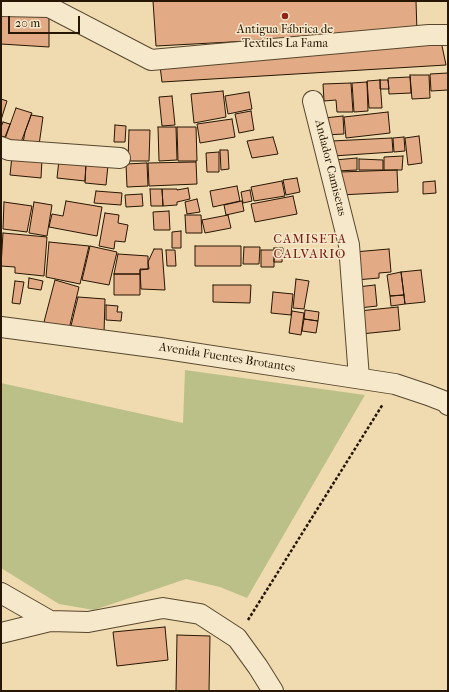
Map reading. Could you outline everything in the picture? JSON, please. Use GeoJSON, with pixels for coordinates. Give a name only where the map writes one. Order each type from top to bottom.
{"type":"FeatureCollection","features":[{"type":"Feature","properties":{"kind":"street"},"geometry":{"type":"LineString","coordinates":[[1,6],[50,7],[151,60],[429,34],[448,35]]}},
{"type":"Feature","properties":{"kind":"street","name":"Andador Camisetas"},"geometry":{"type":"LineString","coordinates":[[313,101],[349,245],[359,378]]}},
{"type":"Feature","properties":{"kind":"street"},"geometry":{"type":"LineString","coordinates":[[1,147],[9,150],[120,158]]}},
{"type":"Feature","properties":{"kind":"street","name":"Avenida Fuentes Brotantes"},"geometry":{"type":"LineString","coordinates":[[1,327],[160,348],[395,384],[434,397],[446,402],[448,405]]}},
{"type":"Feature","properties":{"kind":"street"},"geometry":{"type":"LineString","coordinates":[[1,593],[50,621]]}},
{"type":"Feature","properties":{"kind":"street"},"geometry":{"type":"LineString","coordinates":[[1,634],[50,621],[88,622],[163,608],[200,614],[237,638],[273,691]]}},
{"type":"Feature","properties":{"kind":"path"},"geometry":{"type":"LineString","coordinates":[[237,638],[395,384]]}},
{"type":"Feature","properties":{"kind":"green space"},"geometry":{"type":"Polygon","coordinates":[[[185,370],[365,395],[247,598],[220,587],[186,579],[94,610],[59,604],[1,568],[1,383],[183,423],[185,370]]]}},
{"type":"Feature","properties":{"kind":"building","name":"Antigua Fábrica de Textiles La Fama"},"geometry":{"type":"Polygon","coordinates":[[[153,1],[416,1],[417,32],[156,46],[153,1]]]}},
{"type":"Feature","properties":{"kind":"building"},"geometry":{"type":"Polygon","coordinates":[[[1,15],[49,17],[49,47],[1,44],[1,15]]]}},
{"type":"Feature","properties":{"kind":"building"},"geometry":{"type":"Polygon","coordinates":[[[441,41],[446,65],[162,82],[160,66],[441,41]]]}},
{"type":"Feature","properties":{"kind":"building"},"geometry":{"type":"Polygon","coordinates":[[[448,73],[448,90],[431,91],[430,74],[448,73]]]}},
{"type":"Feature","properties":{"kind":"building"},"geometry":{"type":"Polygon","coordinates":[[[410,75],[429,75],[430,98],[412,99],[410,75]]]}},
{"type":"Feature","properties":{"kind":"building"},"geometry":{"type":"Polygon","coordinates":[[[410,77],[411,93],[389,94],[388,78],[410,77]]]}},
{"type":"Feature","properties":{"kind":"building"},"geometry":{"type":"Polygon","coordinates":[[[380,80],[388,80],[389,89],[380,89],[380,80]]]}},
{"type":"Feature","properties":{"kind":"building"},"geometry":{"type":"Polygon","coordinates":[[[380,80],[382,108],[369,108],[367,81],[380,80]]]}},
{"type":"Feature","properties":{"kind":"building"},"geometry":{"type":"Polygon","coordinates":[[[367,82],[368,111],[354,112],[352,83],[367,82]]]}},
{"type":"Feature","properties":{"kind":"building"},"geometry":{"type":"Polygon","coordinates":[[[351,83],[353,112],[337,112],[336,100],[324,101],[323,84],[351,83]]]}},
{"type":"Feature","properties":{"kind":"building"},"geometry":{"type":"Polygon","coordinates":[[[223,91],[226,117],[194,123],[191,94],[223,91]]]}},
{"type":"Feature","properties":{"kind":"building"},"geometry":{"type":"Polygon","coordinates":[[[249,92],[252,109],[228,114],[225,96],[249,92]]]}},
{"type":"Feature","properties":{"kind":"building"},"geometry":{"type":"Polygon","coordinates":[[[172,96],[175,125],[162,126],[159,97],[172,96]]]}},
{"type":"Feature","properties":{"kind":"building"},"geometry":{"type":"Polygon","coordinates":[[[1,99],[7,101],[1,120],[1,99]]]}},
{"type":"Feature","properties":{"kind":"building"},"geometry":{"type":"Polygon","coordinates":[[[16,108],[32,113],[20,145],[5,139],[16,108]]]}},
{"type":"Feature","properties":{"kind":"building"},"geometry":{"type":"Polygon","coordinates":[[[251,111],[254,130],[239,133],[235,114],[251,111]]]}},
{"type":"Feature","properties":{"kind":"building"},"geometry":{"type":"Polygon","coordinates":[[[388,112],[390,133],[346,138],[344,117],[388,112]]]}},
{"type":"Feature","properties":{"kind":"building"},"geometry":{"type":"Polygon","coordinates":[[[31,115],[43,117],[39,145],[23,143],[31,115]]]}},
{"type":"Feature","properties":{"kind":"building"},"geometry":{"type":"Polygon","coordinates":[[[343,116],[344,134],[325,135],[324,118],[343,116]]]}},
{"type":"Feature","properties":{"kind":"building"},"geometry":{"type":"Polygon","coordinates":[[[232,119],[235,137],[200,143],[197,124],[232,119]]]}},
{"type":"Feature","properties":{"kind":"building"},"geometry":{"type":"Polygon","coordinates":[[[3,122],[10,124],[5,137],[1,136],[1,127],[3,122]]]}},
{"type":"Feature","properties":{"kind":"building"},"geometry":{"type":"Polygon","coordinates":[[[115,125],[126,126],[125,142],[114,142],[115,125]]]}},
{"type":"Feature","properties":{"kind":"building"},"geometry":{"type":"Polygon","coordinates":[[[158,127],[176,127],[177,160],[159,161],[158,127]]]}},
{"type":"Feature","properties":{"kind":"building"},"geometry":{"type":"Polygon","coordinates":[[[177,127],[196,127],[197,161],[178,161],[177,127]]]}},
{"type":"Feature","properties":{"kind":"building"},"geometry":{"type":"Polygon","coordinates":[[[129,130],[150,130],[149,161],[128,161],[129,130]]]}},
{"type":"Feature","properties":{"kind":"building"},"geometry":{"type":"Polygon","coordinates":[[[419,136],[422,163],[408,165],[405,138],[419,136]]]}},
{"type":"Feature","properties":{"kind":"building"},"geometry":{"type":"Polygon","coordinates":[[[273,137],[278,154],[252,158],[247,141],[273,137]]]}},
{"type":"Feature","properties":{"kind":"building"},"geometry":{"type":"Polygon","coordinates":[[[404,137],[405,151],[394,152],[393,138],[404,137]]]}},
{"type":"Feature","properties":{"kind":"building"},"geometry":{"type":"Polygon","coordinates":[[[392,138],[393,152],[333,156],[332,141],[392,138]]]}},
{"type":"Feature","properties":{"kind":"building"},"geometry":{"type":"Polygon","coordinates":[[[220,150],[228,150],[229,169],[221,170],[220,150]]]}},
{"type":"Feature","properties":{"kind":"building"},"geometry":{"type":"Polygon","coordinates":[[[219,152],[219,172],[207,172],[206,153],[219,152]]]}},
{"type":"Feature","properties":{"kind":"building"},"geometry":{"type":"Polygon","coordinates":[[[12,156],[42,159],[41,178],[10,175],[12,156]]]}},
{"type":"Feature","properties":{"kind":"building"},"geometry":{"type":"Polygon","coordinates":[[[403,156],[402,170],[384,170],[384,157],[403,156]]]}},
{"type":"Feature","properties":{"kind":"building"},"geometry":{"type":"Polygon","coordinates":[[[357,158],[357,170],[336,171],[335,160],[357,158]]]}},
{"type":"Feature","properties":{"kind":"building"},"geometry":{"type":"Polygon","coordinates":[[[359,159],[383,160],[383,170],[359,170],[359,159]]]}},
{"type":"Feature","properties":{"kind":"building"},"geometry":{"type":"Polygon","coordinates":[[[59,160],[86,162],[85,181],[57,178],[59,160]]]}},
{"type":"Feature","properties":{"kind":"building"},"geometry":{"type":"Polygon","coordinates":[[[196,162],[197,184],[149,186],[148,163],[196,162]]]}},
{"type":"Feature","properties":{"kind":"building"},"geometry":{"type":"Polygon","coordinates":[[[86,163],[108,165],[106,185],[85,183],[86,163]]]}},
{"type":"Feature","properties":{"kind":"building"},"geometry":{"type":"Polygon","coordinates":[[[147,163],[148,186],[127,187],[126,164],[147,163]]]}},
{"type":"Feature","properties":{"kind":"building"},"geometry":{"type":"Polygon","coordinates":[[[397,170],[398,192],[340,195],[340,172],[397,170]]]}},
{"type":"Feature","properties":{"kind":"building"},"geometry":{"type":"Polygon","coordinates":[[[297,178],[300,192],[286,195],[283,180],[297,178]]]}},
{"type":"Feature","properties":{"kind":"building"},"geometry":{"type":"Polygon","coordinates":[[[282,181],[285,196],[254,201],[251,187],[282,181]]]}},
{"type":"Feature","properties":{"kind":"building"},"geometry":{"type":"Polygon","coordinates":[[[435,181],[436,193],[423,194],[423,182],[435,181]]]}},
{"type":"Feature","properties":{"kind":"building"},"geometry":{"type":"Polygon","coordinates":[[[237,186],[240,201],[213,207],[210,191],[237,186]]]}},
{"type":"Feature","properties":{"kind":"building"},"geometry":{"type":"Polygon","coordinates":[[[188,188],[190,199],[177,202],[177,205],[163,206],[162,189],[177,190],[188,188]]]}},
{"type":"Feature","properties":{"kind":"building"},"geometry":{"type":"Polygon","coordinates":[[[150,189],[162,189],[163,206],[151,206],[150,189]]]}},
{"type":"Feature","properties":{"kind":"building"},"geometry":{"type":"Polygon","coordinates":[[[250,190],[252,201],[243,203],[241,192],[250,190]]]}},
{"type":"Feature","properties":{"kind":"building"},"geometry":{"type":"Polygon","coordinates":[[[96,191],[122,193],[121,205],[94,203],[96,191]]]}},
{"type":"Feature","properties":{"kind":"building"},"geometry":{"type":"Polygon","coordinates":[[[142,194],[143,206],[126,207],[125,195],[142,194]]]}},
{"type":"Feature","properties":{"kind":"building"},"geometry":{"type":"Polygon","coordinates":[[[293,196],[297,214],[255,222],[251,204],[293,196]]]}},
{"type":"Feature","properties":{"kind":"building"},"geometry":{"type":"Polygon","coordinates":[[[197,199],[200,212],[187,214],[185,202],[197,199]]]}},
{"type":"Feature","properties":{"kind":"building"},"geometry":{"type":"Polygon","coordinates":[[[66,201],[102,207],[97,236],[49,227],[52,214],[63,216],[66,201]]]}},
{"type":"Feature","properties":{"kind":"building"},"geometry":{"type":"Polygon","coordinates":[[[242,201],[244,211],[226,215],[224,205],[242,201]]]}},
{"type":"Feature","properties":{"kind":"building"},"geometry":{"type":"Polygon","coordinates":[[[4,202],[32,206],[27,232],[3,229],[4,202]]]}},
{"type":"Feature","properties":{"kind":"building"},"geometry":{"type":"Polygon","coordinates":[[[34,202],[52,205],[47,236],[29,233],[34,202]]]}},
{"type":"Feature","properties":{"kind":"building"},"geometry":{"type":"Polygon","coordinates":[[[169,211],[170,230],[154,230],[153,212],[169,211]]]}},
{"type":"Feature","properties":{"kind":"building"},"geometry":{"type":"Polygon","coordinates":[[[105,213],[119,215],[118,223],[128,225],[125,242],[115,241],[114,249],[99,246],[105,213]]]}},
{"type":"Feature","properties":{"kind":"building"},"geometry":{"type":"Polygon","coordinates":[[[185,215],[201,215],[202,233],[186,233],[185,215]]]}},
{"type":"Feature","properties":{"kind":"building"},"geometry":{"type":"Polygon","coordinates":[[[228,215],[231,228],[205,233],[202,220],[228,215]]]}},
{"type":"Feature","properties":{"kind":"building"},"geometry":{"type":"Polygon","coordinates":[[[181,231],[181,248],[172,248],[172,232],[181,231]]]}},
{"type":"Feature","properties":{"kind":"building"},"geometry":{"type":"Polygon","coordinates":[[[3,233],[47,237],[44,276],[15,273],[15,267],[1,266],[3,233]]]}},
{"type":"Feature","properties":{"kind":"building"},"geometry":{"type":"Polygon","coordinates":[[[49,242],[89,246],[80,284],[46,277],[49,242]]]}},
{"type":"Feature","properties":{"kind":"building"},"geometry":{"type":"Polygon","coordinates":[[[90,246],[117,252],[109,285],[82,280],[90,246]]]}},
{"type":"Feature","properties":{"kind":"building"},"geometry":{"type":"Polygon","coordinates":[[[195,246],[241,246],[241,266],[195,266],[195,246]]]}},
{"type":"Feature","properties":{"kind":"building"},"geometry":{"type":"Polygon","coordinates":[[[244,247],[260,247],[259,264],[243,264],[244,247]]]}},
{"type":"Feature","properties":{"kind":"building"},"geometry":{"type":"Polygon","coordinates":[[[274,248],[283,248],[282,262],[274,262],[274,248]]]}},
{"type":"Feature","properties":{"kind":"building"},"geometry":{"type":"Polygon","coordinates":[[[154,249],[162,249],[165,290],[141,289],[140,270],[149,269],[148,262],[154,249]]]}},
{"type":"Feature","properties":{"kind":"building"},"geometry":{"type":"Polygon","coordinates":[[[389,249],[391,272],[379,273],[379,278],[356,280],[354,252],[389,249]]]}},
{"type":"Feature","properties":{"kind":"building"},"geometry":{"type":"Polygon","coordinates":[[[166,250],[175,250],[176,266],[167,266],[166,250]]]}},
{"type":"Feature","properties":{"kind":"building"},"geometry":{"type":"Polygon","coordinates":[[[261,250],[274,250],[274,267],[261,267],[261,250]]]}},
{"type":"Feature","properties":{"kind":"building"},"geometry":{"type":"Polygon","coordinates":[[[118,254],[148,256],[148,269],[140,269],[140,274],[114,274],[118,254]]]}},
{"type":"Feature","properties":{"kind":"building"},"geometry":{"type":"Polygon","coordinates":[[[421,270],[425,302],[405,304],[401,272],[421,270]]]}},
{"type":"Feature","properties":{"kind":"building"},"geometry":{"type":"Polygon","coordinates":[[[401,272],[404,295],[390,296],[387,275],[401,272]]]}},
{"type":"Feature","properties":{"kind":"building"},"geometry":{"type":"Polygon","coordinates":[[[114,274],[140,274],[140,295],[114,295],[114,274]]]}},
{"type":"Feature","properties":{"kind":"building"},"geometry":{"type":"Polygon","coordinates":[[[29,278],[43,281],[41,290],[28,288],[29,278]]]}},
{"type":"Feature","properties":{"kind":"building"},"geometry":{"type":"Polygon","coordinates":[[[296,279],[309,281],[304,309],[293,308],[296,279]]]}},
{"type":"Feature","properties":{"kind":"building"},"geometry":{"type":"Polygon","coordinates":[[[55,280],[79,287],[69,329],[44,322],[55,280]]]}},
{"type":"Feature","properties":{"kind":"building"},"geometry":{"type":"Polygon","coordinates":[[[15,281],[24,282],[20,304],[12,303],[15,281]]]}},
{"type":"Feature","properties":{"kind":"building"},"geometry":{"type":"Polygon","coordinates":[[[213,285],[251,285],[250,303],[213,302],[213,285]]]}},
{"type":"Feature","properties":{"kind":"building"},"geometry":{"type":"Polygon","coordinates":[[[375,285],[377,306],[359,308],[357,287],[375,285]]]}},
{"type":"Feature","properties":{"kind":"building"},"geometry":{"type":"Polygon","coordinates":[[[273,292],[293,294],[291,315],[271,313],[273,292]]]}},
{"type":"Feature","properties":{"kind":"building"},"geometry":{"type":"Polygon","coordinates":[[[404,295],[405,304],[391,306],[390,296],[404,295]]]}},
{"type":"Feature","properties":{"kind":"building"},"geometry":{"type":"Polygon","coordinates":[[[78,297],[105,299],[104,334],[70,330],[78,297]]]}},
{"type":"Feature","properties":{"kind":"building"},"geometry":{"type":"Polygon","coordinates":[[[106,305],[118,306],[117,312],[122,312],[121,321],[106,320],[106,305]]]}},
{"type":"Feature","properties":{"kind":"building"},"geometry":{"type":"Polygon","coordinates":[[[398,307],[400,330],[361,334],[359,311],[398,307]]]}},
{"type":"Feature","properties":{"kind":"building"},"geometry":{"type":"Polygon","coordinates":[[[305,310],[319,312],[318,321],[304,319],[305,310]]]}},
{"type":"Feature","properties":{"kind":"building"},"geometry":{"type":"Polygon","coordinates":[[[292,311],[304,313],[301,335],[289,333],[292,311]]]}},
{"type":"Feature","properties":{"kind":"building"},"geometry":{"type":"Polygon","coordinates":[[[304,319],[318,321],[316,333],[302,331],[304,319]]]}},
{"type":"Feature","properties":{"kind":"building"},"geometry":{"type":"Polygon","coordinates":[[[165,627],[168,660],[117,666],[113,632],[165,627]]]}},
{"type":"Feature","properties":{"kind":"building"},"geometry":{"type":"Polygon","coordinates":[[[177,635],[210,636],[209,691],[176,691],[177,635]]]}},
{"type":"Feature","properties":{"kind":"place","name":"Antigua Fábrica de Textiles La Fama"},"geometry":{"type":"Point","coordinates":[285,16]}},
{"type":"Feature","properties":{"kind":"district","name":"CAMISETA CALVARIO"},"geometry":{"type":"Point","coordinates":[310,248]}}]}
